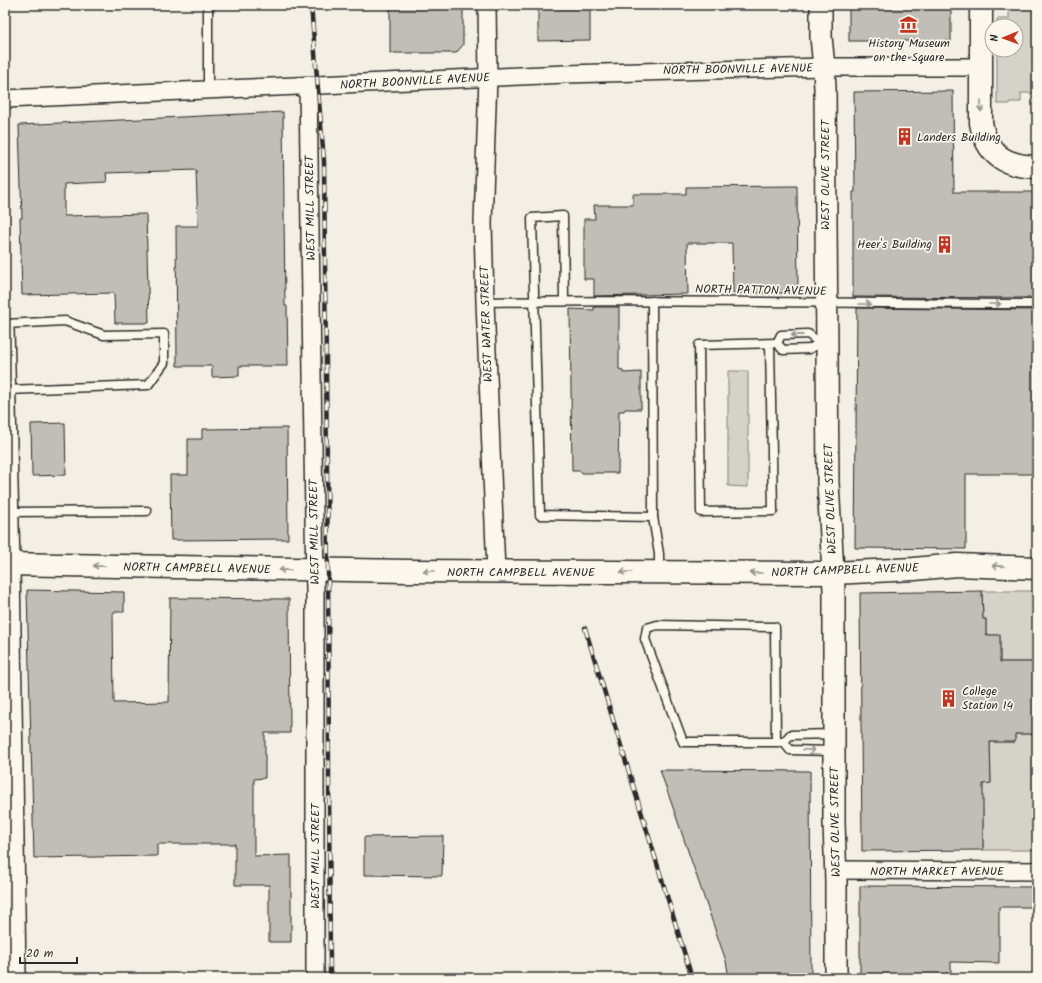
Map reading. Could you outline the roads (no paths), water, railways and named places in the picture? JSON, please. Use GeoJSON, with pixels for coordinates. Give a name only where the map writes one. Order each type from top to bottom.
{"type":"FeatureCollection","features":[{"type":"Feature","properties":{"kind":"main road"},"geometry":{"type":"LineString","coordinates":[[981,5],[981,123],[985,139],[998,157],[1010,164],[1037,166]]}},
{"type":"Feature","properties":{"kind":"main road","name":"NORTH CAMPBELL AVENUE"},"geometry":{"type":"LineString","coordinates":[[8,564],[496,572],[833,573],[907,569],[957,564],[1037,568]]}},
{"type":"Feature","properties":{"kind":"street","name":"WEST WATER STREET"},"geometry":{"type":"LineString","coordinates":[[487,5],[488,77],[483,223],[484,302],[496,572]]}},
{"type":"Feature","properties":{"kind":"street","name":"WEST OLIVE STREET"},"geometry":{"type":"LineString","coordinates":[[821,5],[821,37],[824,67],[826,302],[823,343],[834,598],[836,978]]}},
{"type":"Feature","properties":{"kind":"street","name":"NORTH BOONVILLE AVENUE"},"geometry":{"type":"LineString","coordinates":[[5,98],[566,74],[824,67],[980,67]]}},
{"type":"Feature","properties":{"kind":"street","name":"WEST MILL STREET"},"geometry":{"type":"LineString","coordinates":[[308,85],[314,570],[315,978]]}},
{"type":"Feature","properties":{"kind":"street"},"geometry":{"type":"LineString","coordinates":[[5,329],[9,512],[8,564],[17,978]]}},
{"type":"Feature","properties":{"kind":"street","name":"NORTH MARKET AVENUE"},"geometry":{"type":"LineString","coordinates":[[836,870],[1037,871]]}},
{"type":"Feature","properties":{"kind":"lane"},"geometry":{"type":"LineString","coordinates":[[208,5],[208,89]]}},
{"type":"Feature","properties":{"kind":"lane"},"geometry":{"type":"LineString","coordinates":[[564,301],[563,216],[532,218],[540,515],[653,517]]}},
{"type":"Feature","properties":{"kind":"lane"},"geometry":{"type":"LineString","coordinates":[[652,301],[653,517],[659,554],[659,572]]}},
{"type":"Feature","properties":{"kind":"lane","name":"NORTH PATTON AVENUE"},"geometry":{"type":"LineString","coordinates":[[484,302],[652,301],[1037,304]]}},
{"type":"Feature","properties":{"kind":"lane"},"geometry":{"type":"LineString","coordinates":[[5,324],[65,322],[104,335],[164,334],[164,363],[148,385],[6,390]]}},
{"type":"Feature","properties":{"kind":"lane"},"geometry":{"type":"LineString","coordinates":[[823,343],[808,334],[782,335],[773,344],[773,511],[701,512],[699,345],[773,344],[783,350],[809,349],[823,343]]}},
{"type":"Feature","properties":{"kind":"lane"},"geometry":{"type":"LineString","coordinates":[[9,512],[147,511]]}},
{"type":"Feature","properties":{"kind":"lane"},"geometry":{"type":"LineString","coordinates":[[776,742],[775,627],[656,625],[647,628],[645,639],[683,742],[776,742],[784,742],[790,735],[834,743]]}},
{"type":"Feature","properties":{"kind":"lane"},"geometry":{"type":"LineString","coordinates":[[784,742],[790,750],[834,743]]}},
{"type":"Feature","properties":{"kind":"railway"},"geometry":{"type":"LineString","coordinates":[[311,5],[324,161],[330,978]]}},
{"type":"Feature","properties":{"kind":"railway"},"geometry":{"type":"LineString","coordinates":[[585,628],[692,978]]}},
{"type":"Feature","properties":{"kind":"place","name":"History Museum on the Square"},"geometry":{"type":"Point","coordinates":[909,24]}},
{"type":"Feature","properties":{"kind":"place","name":"Landers Building"},"geometry":{"type":"Point","coordinates":[904,137]}},
{"type":"Feature","properties":{"kind":"place","name":"Heer's Building"},"geometry":{"type":"Point","coordinates":[945,244]}},
{"type":"Feature","properties":{"kind":"place","name":"College Station 14"},"geometry":{"type":"Point","coordinates":[949,698]}}]}
